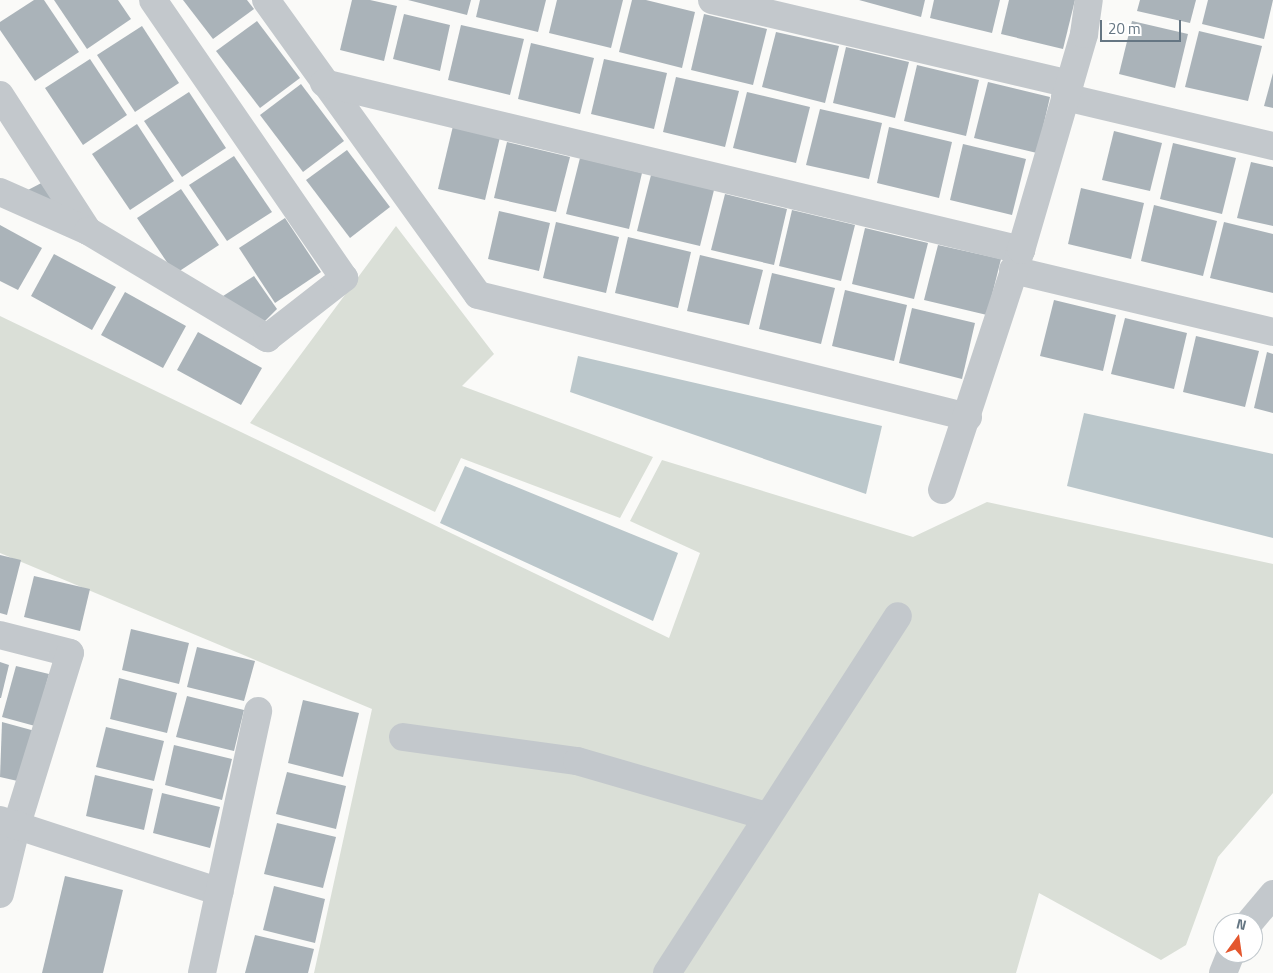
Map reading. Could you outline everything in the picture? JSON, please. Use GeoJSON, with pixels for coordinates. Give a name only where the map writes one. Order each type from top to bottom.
{"type":"FeatureCollection","features":[{"type":"Feature","properties":{"kind":"street"},"geometry":{"type":"LineString","coordinates":[[0,192],[88,231],[267,338],[344,278],[153,0]]}},
{"type":"Feature","properties":{"kind":"street"},"geometry":{"type":"LineString","coordinates":[[266,0],[478,295],[968,417]]}},
{"type":"Feature","properties":{"kind":"street"},"geometry":{"type":"LineString","coordinates":[[712,0],[1067,90],[1273,146]]}},
{"type":"Feature","properties":{"kind":"street"},"geometry":{"type":"LineString","coordinates":[[942,490],[968,417],[1017,260],[1084,34],[1089,0]]}},
{"type":"Feature","properties":{"kind":"street"},"geometry":{"type":"LineString","coordinates":[[324,83],[1017,260],[1273,332]]}},
{"type":"Feature","properties":{"kind":"street"},"geometry":{"type":"LineString","coordinates":[[0,95],[88,231]]}},
{"type":"Feature","properties":{"kind":"street"},"geometry":{"type":"LineString","coordinates":[[667,973],[766,816],[898,616]]}},
{"type":"Feature","properties":{"kind":"street"},"geometry":{"type":"LineString","coordinates":[[0,635],[70,653],[8,822],[0,894]]}},
{"type":"Feature","properties":{"kind":"street"},"geometry":{"type":"LineString","coordinates":[[202,973],[258,712]]}},
{"type":"Feature","properties":{"kind":"street"},"geometry":{"type":"LineString","coordinates":[[403,737],[577,761],[766,816]]}},
{"type":"Feature","properties":{"kind":"street"},"geometry":{"type":"LineString","coordinates":[[8,822],[220,892]]}},
{"type":"Feature","properties":{"kind":"street"},"geometry":{"type":"LineString","coordinates":[[1257,913],[1273,894]]}},
{"type":"Feature","properties":{"kind":"shaded area"},"geometry":{"type":"Polygon","coordinates":[[[396,226],[494,354],[462,386],[653,457],[620,518],[461,458],[435,512],[250,423],[396,226]]]}},
{"type":"Feature","properties":{"kind":"shaded area"},"geometry":{"type":"Polygon","coordinates":[[[0,316],[669,638],[700,553],[630,521],[662,460],[913,537],[987,502],[1273,564],[1273,793],[1218,857],[1186,945],[1161,960],[1039,893],[1016,973],[314,973],[372,709],[0,553],[0,316]]]}},
{"type":"Feature","properties":{"kind":"shaded area"},"geometry":{"type":"Polygon","coordinates":[[[578,356],[882,426],[866,494],[570,392],[578,356]]]}},
{"type":"Feature","properties":{"kind":"shaded area"},"geometry":{"type":"Polygon","coordinates":[[[1084,413],[1273,454],[1273,538],[1067,486],[1084,413]]]}},
{"type":"Feature","properties":{"kind":"shaded area"},"geometry":{"type":"Polygon","coordinates":[[[465,466],[678,553],[653,621],[440,523],[465,466]]]}},
{"type":"Feature","properties":{"kind":"building"},"geometry":{"type":"Polygon","coordinates":[[[34,0],[44,0],[79,52],[35,81],[0,30],[0,22],[34,0]]]}},
{"type":"Feature","properties":{"kind":"building"},"geometry":{"type":"Polygon","coordinates":[[[54,0],[118,0],[131,19],[87,49],[54,0]]]}},
{"type":"Feature","properties":{"kind":"building"},"geometry":{"type":"Polygon","coordinates":[[[183,0],[247,0],[254,9],[213,39],[183,0]]]}},
{"type":"Feature","properties":{"kind":"building"},"geometry":{"type":"Polygon","coordinates":[[[352,0],[370,0],[397,6],[384,61],[340,50],[352,0]]]}},
{"type":"Feature","properties":{"kind":"building"},"geometry":{"type":"Polygon","coordinates":[[[408,0],[471,0],[467,15],[408,0]]]}},
{"type":"Feature","properties":{"kind":"building"},"geometry":{"type":"Polygon","coordinates":[[[480,0],[546,0],[538,32],[476,17],[480,0]]]}},
{"type":"Feature","properties":{"kind":"building"},"geometry":{"type":"Polygon","coordinates":[[[557,0],[623,0],[611,48],[549,33],[557,0]]]}},
{"type":"Feature","properties":{"kind":"building"},"geometry":{"type":"Polygon","coordinates":[[[632,0],[646,0],[695,12],[682,68],[619,52],[632,0]]]}},
{"type":"Feature","properties":{"kind":"building"},"geometry":{"type":"Polygon","coordinates":[[[859,0],[925,0],[921,17],[859,0]]]}},
{"type":"Feature","properties":{"kind":"building"},"geometry":{"type":"Polygon","coordinates":[[[934,0],[1000,0],[992,33],[930,18],[934,0]]]}},
{"type":"Feature","properties":{"kind":"building"},"geometry":{"type":"Polygon","coordinates":[[[1009,0],[1075,0],[1063,49],[1001,34],[1009,0]]]}},
{"type":"Feature","properties":{"kind":"building"},"geometry":{"type":"Polygon","coordinates":[[[1140,0],[1196,0],[1190,23],[1137,11],[1140,0]]]}},
{"type":"Feature","properties":{"kind":"building"},"geometry":{"type":"Polygon","coordinates":[[[1208,0],[1273,0],[1264,39],[1202,24],[1208,0]]]}},
{"type":"Feature","properties":{"kind":"building"},"geometry":{"type":"Polygon","coordinates":[[[404,14],[450,25],[440,71],[393,59],[404,14]]]}},
{"type":"Feature","properties":{"kind":"building"},"geometry":{"type":"Polygon","coordinates":[[[704,14],[767,29],[753,85],[691,70],[704,14]]]}},
{"type":"Feature","properties":{"kind":"building"},"geometry":{"type":"Polygon","coordinates":[[[257,21],[300,78],[260,108],[216,51],[257,21]]]}},
{"type":"Feature","properties":{"kind":"building"},"geometry":{"type":"Polygon","coordinates":[[[1132,21],[1188,34],[1175,88],[1119,74],[1132,21]]]}},
{"type":"Feature","properties":{"kind":"building"},"geometry":{"type":"Polygon","coordinates":[[[461,25],[524,39],[510,95],[448,80],[461,25]]]}},
{"type":"Feature","properties":{"kind":"building"},"geometry":{"type":"Polygon","coordinates":[[[142,26],[179,83],[135,112],[97,55],[142,26]]]}},
{"type":"Feature","properties":{"kind":"building"},"geometry":{"type":"Polygon","coordinates":[[[1199,31],[1262,46],[1248,101],[1185,87],[1199,31]]]}},
{"type":"Feature","properties":{"kind":"building"},"geometry":{"type":"Polygon","coordinates":[[[776,32],[839,46],[825,103],[762,87],[776,32]]]}},
{"type":"Feature","properties":{"kind":"building"},"geometry":{"type":"Polygon","coordinates":[[[531,43],[594,58],[580,114],[518,99],[531,43]]]}},
{"type":"Feature","properties":{"kind":"building"},"geometry":{"type":"Polygon","coordinates":[[[846,47],[909,62],[895,118],[833,103],[846,47]]]}},
{"type":"Feature","properties":{"kind":"building"},"geometry":{"type":"Polygon","coordinates":[[[90,59],[127,115],[83,145],[45,88],[90,59]]]}},
{"type":"Feature","properties":{"kind":"building"},"geometry":{"type":"Polygon","coordinates":[[[604,59],[667,73],[654,129],[591,114],[604,59]]]}},
{"type":"Feature","properties":{"kind":"building"},"geometry":{"type":"Polygon","coordinates":[[[917,65],[979,80],[966,136],[904,121],[917,65]]]}},
{"type":"Feature","properties":{"kind":"building"},"geometry":{"type":"Polygon","coordinates":[[[1273,73],[1273,108],[1264,106],[1273,73]]]}},
{"type":"Feature","properties":{"kind":"building"},"geometry":{"type":"Polygon","coordinates":[[[676,77],[739,91],[725,147],[663,132],[676,77]]]}},
{"type":"Feature","properties":{"kind":"building"},"geometry":{"type":"Polygon","coordinates":[[[988,82],[1050,97],[1037,153],[974,138],[988,82]]]}},
{"type":"Feature","properties":{"kind":"building"},"geometry":{"type":"Polygon","coordinates":[[[301,84],[344,141],[303,172],[260,115],[301,84]]]}},
{"type":"Feature","properties":{"kind":"building"},"geometry":{"type":"Polygon","coordinates":[[[189,92],[226,148],[182,177],[144,121],[189,92]]]}},
{"type":"Feature","properties":{"kind":"building"},"geometry":{"type":"Polygon","coordinates":[[[747,92],[810,107],[796,163],[733,148],[747,92]]]}},
{"type":"Feature","properties":{"kind":"building"},"geometry":{"type":"Polygon","coordinates":[[[820,109],[882,123],[869,179],[806,165],[820,109]]]}},
{"type":"Feature","properties":{"kind":"building"},"geometry":{"type":"Polygon","coordinates":[[[137,124],[174,181],[130,210],[92,154],[137,124]]]}},
{"type":"Feature","properties":{"kind":"building"},"geometry":{"type":"Polygon","coordinates":[[[453,126],[500,137],[485,200],[438,189],[453,126]]]}},
{"type":"Feature","properties":{"kind":"building"},"geometry":{"type":"Polygon","coordinates":[[[889,127],[952,142],[939,198],[877,183],[889,127]]]}},
{"type":"Feature","properties":{"kind":"building"},"geometry":{"type":"Polygon","coordinates":[[[1114,131],[1162,143],[1150,191],[1102,180],[1114,131]]]}},
{"type":"Feature","properties":{"kind":"building"},"geometry":{"type":"Polygon","coordinates":[[[507,142],[570,157],[556,212],[494,198],[507,142]]]}},
{"type":"Feature","properties":{"kind":"building"},"geometry":{"type":"Polygon","coordinates":[[[1173,143],[1236,158],[1222,214],[1160,199],[1173,143]]]}},
{"type":"Feature","properties":{"kind":"building"},"geometry":{"type":"Polygon","coordinates":[[[963,144],[1026,159],[1012,215],[950,200],[963,144]]]}},
{"type":"Feature","properties":{"kind":"building"},"geometry":{"type":"Polygon","coordinates":[[[347,150],[390,207],[350,238],[306,180],[347,150]]]}},
{"type":"Feature","properties":{"kind":"building"},"geometry":{"type":"Polygon","coordinates":[[[234,156],[272,212],[227,241],[189,185],[234,156]]]}},
{"type":"Feature","properties":{"kind":"building"},"geometry":{"type":"Polygon","coordinates":[[[580,158],[642,173],[629,229],[566,214],[580,158]]]}},
{"type":"Feature","properties":{"kind":"building"},"geometry":{"type":"Polygon","coordinates":[[[1251,162],[1273,167],[1273,226],[1237,218],[1251,162]]]}},
{"type":"Feature","properties":{"kind":"building"},"geometry":{"type":"Polygon","coordinates":[[[651,175],[714,190],[700,246],[637,231],[651,175]]]}},
{"type":"Feature","properties":{"kind":"building"},"geometry":{"type":"Polygon","coordinates":[[[51,178],[59,210],[26,191],[51,178]]]}},
{"type":"Feature","properties":{"kind":"building"},"geometry":{"type":"Polygon","coordinates":[[[1081,188],[1144,203],[1131,259],[1068,244],[1081,188]]]}},
{"type":"Feature","properties":{"kind":"building"},"geometry":{"type":"Polygon","coordinates":[[[181,189],[219,245],[175,274],[137,218],[181,189]]]}},
{"type":"Feature","properties":{"kind":"building"},"geometry":{"type":"Polygon","coordinates":[[[725,194],[787,209],[774,265],[711,250],[725,194]]]}},
{"type":"Feature","properties":{"kind":"building"},"geometry":{"type":"Polygon","coordinates":[[[1154,205],[1217,221],[1203,276],[1141,261],[1154,205]]]}},
{"type":"Feature","properties":{"kind":"building"},"geometry":{"type":"Polygon","coordinates":[[[792,210],[855,225],[841,281],[779,266],[792,210]]]}},
{"type":"Feature","properties":{"kind":"building"},"geometry":{"type":"Polygon","coordinates":[[[499,211],[550,223],[539,271],[488,259],[499,211]]]}},
{"type":"Feature","properties":{"kind":"building"},"geometry":{"type":"Polygon","coordinates":[[[285,218],[321,272],[275,303],[239,248],[285,218]]]}},
{"type":"Feature","properties":{"kind":"building"},"geometry":{"type":"Polygon","coordinates":[[[556,222],[619,237],[606,293],[543,278],[556,222]]]}},
{"type":"Feature","properties":{"kind":"building"},"geometry":{"type":"Polygon","coordinates":[[[1224,222],[1273,234],[1273,293],[1210,278],[1224,222]]]}},
{"type":"Feature","properties":{"kind":"building"},"geometry":{"type":"Polygon","coordinates":[[[0,225],[42,248],[18,290],[0,281],[0,225]]]}},
{"type":"Feature","properties":{"kind":"building"},"geometry":{"type":"Polygon","coordinates":[[[865,228],[928,243],[914,299],[852,284],[865,228]]]}},
{"type":"Feature","properties":{"kind":"building"},"geometry":{"type":"Polygon","coordinates":[[[628,237],[691,252],[678,308],[615,293],[628,237]]]}},
{"type":"Feature","properties":{"kind":"building"},"geometry":{"type":"Polygon","coordinates":[[[938,245],[1001,259],[987,315],[924,300],[938,245]]]}},
{"type":"Feature","properties":{"kind":"building"},"geometry":{"type":"Polygon","coordinates":[[[54,254],[116,287],[92,330],[31,296],[54,254]]]}},
{"type":"Feature","properties":{"kind":"building"},"geometry":{"type":"Polygon","coordinates":[[[700,255],[763,270],[749,325],[687,311],[700,255]]]}},
{"type":"Feature","properties":{"kind":"building"},"geometry":{"type":"Polygon","coordinates":[[[772,273],[835,288],[821,344],[759,329],[772,273]]]}},
{"type":"Feature","properties":{"kind":"building"},"geometry":{"type":"Polygon","coordinates":[[[254,276],[277,309],[260,326],[220,298],[254,276]]]}},
{"type":"Feature","properties":{"kind":"building"},"geometry":{"type":"Polygon","coordinates":[[[845,290],[907,305],[894,361],[832,346],[845,290]]]}},
{"type":"Feature","properties":{"kind":"building"},"geometry":{"type":"Polygon","coordinates":[[[125,292],[186,326],[163,368],[101,335],[125,292]]]}},
{"type":"Feature","properties":{"kind":"building"},"geometry":{"type":"Polygon","coordinates":[[[1054,300],[1116,315],[1103,371],[1040,356],[1054,300]]]}},
{"type":"Feature","properties":{"kind":"building"},"geometry":{"type":"Polygon","coordinates":[[[912,308],[975,323],[962,379],[899,363],[912,308]]]}},
{"type":"Feature","properties":{"kind":"building"},"geometry":{"type":"Polygon","coordinates":[[[1125,318],[1187,333],[1174,389],[1111,374],[1125,318]]]}},
{"type":"Feature","properties":{"kind":"building"},"geometry":{"type":"Polygon","coordinates":[[[198,332],[262,368],[241,405],[177,370],[198,332]]]}},
{"type":"Feature","properties":{"kind":"building"},"geometry":{"type":"Polygon","coordinates":[[[1196,336],[1259,351],[1245,407],[1183,392],[1196,336]]]}},
{"type":"Feature","properties":{"kind":"building"},"geometry":{"type":"Polygon","coordinates":[[[1267,352],[1273,354],[1273,413],[1254,408],[1267,352]]]}},
{"type":"Feature","properties":{"kind":"building"},"geometry":{"type":"Polygon","coordinates":[[[0,555],[21,560],[7,615],[0,613],[0,555]]]}},
{"type":"Feature","properties":{"kind":"building"},"geometry":{"type":"Polygon","coordinates":[[[34,576],[90,589],[80,631],[24,617],[34,576]]]}},
{"type":"Feature","properties":{"kind":"building"},"geometry":{"type":"Polygon","coordinates":[[[131,629],[189,643],[179,684],[122,670],[131,629]]]}},
{"type":"Feature","properties":{"kind":"building"},"geometry":{"type":"Polygon","coordinates":[[[197,647],[255,661],[244,701],[187,687],[197,647]]]}},
{"type":"Feature","properties":{"kind":"building"},"geometry":{"type":"Polygon","coordinates":[[[0,662],[9,665],[1,698],[0,698],[0,662]]]}},
{"type":"Feature","properties":{"kind":"building"},"geometry":{"type":"Polygon","coordinates":[[[16,666],[49,674],[35,726],[2,717],[16,666]]]}},
{"type":"Feature","properties":{"kind":"building"},"geometry":{"type":"Polygon","coordinates":[[[119,678],[177,693],[167,733],[110,719],[119,678]]]}},
{"type":"Feature","properties":{"kind":"building"},"geometry":{"type":"Polygon","coordinates":[[[187,696],[244,710],[234,751],[176,737],[187,696]]]}},
{"type":"Feature","properties":{"kind":"building"},"geometry":{"type":"Polygon","coordinates":[[[303,700],[359,713],[343,777],[288,763],[303,700]]]}},
{"type":"Feature","properties":{"kind":"building"},"geometry":{"type":"Polygon","coordinates":[[[2,722],[35,731],[22,782],[0,777],[2,722]]]}},
{"type":"Feature","properties":{"kind":"building"},"geometry":{"type":"Polygon","coordinates":[[[106,727],[164,741],[154,781],[96,767],[106,727]]]}},
{"type":"Feature","properties":{"kind":"building"},"geometry":{"type":"Polygon","coordinates":[[[174,745],[232,759],[222,800],[165,785],[174,745]]]}},
{"type":"Feature","properties":{"kind":"building"},"geometry":{"type":"Polygon","coordinates":[[[287,772],[346,786],[336,829],[276,814],[287,772]]]}},
{"type":"Feature","properties":{"kind":"building"},"geometry":{"type":"Polygon","coordinates":[[[95,775],[153,789],[144,830],[86,816],[95,775]]]}},
{"type":"Feature","properties":{"kind":"building"},"geometry":{"type":"Polygon","coordinates":[[[162,793],[220,807],[210,848],[153,833],[162,793]]]}},
{"type":"Feature","properties":{"kind":"building"},"geometry":{"type":"Polygon","coordinates":[[[277,823],[336,837],[323,888],[264,874],[277,823]]]}},
{"type":"Feature","properties":{"kind":"building"},"geometry":{"type":"Polygon","coordinates":[[[65,876],[123,890],[103,973],[42,973],[65,876]]]}},
{"type":"Feature","properties":{"kind":"building"},"geometry":{"type":"Polygon","coordinates":[[[274,886],[325,899],[315,943],[263,930],[274,886]]]}},
{"type":"Feature","properties":{"kind":"building"},"geometry":{"type":"Polygon","coordinates":[[[255,935],[314,949],[308,973],[245,973],[255,935]]]}}]}
